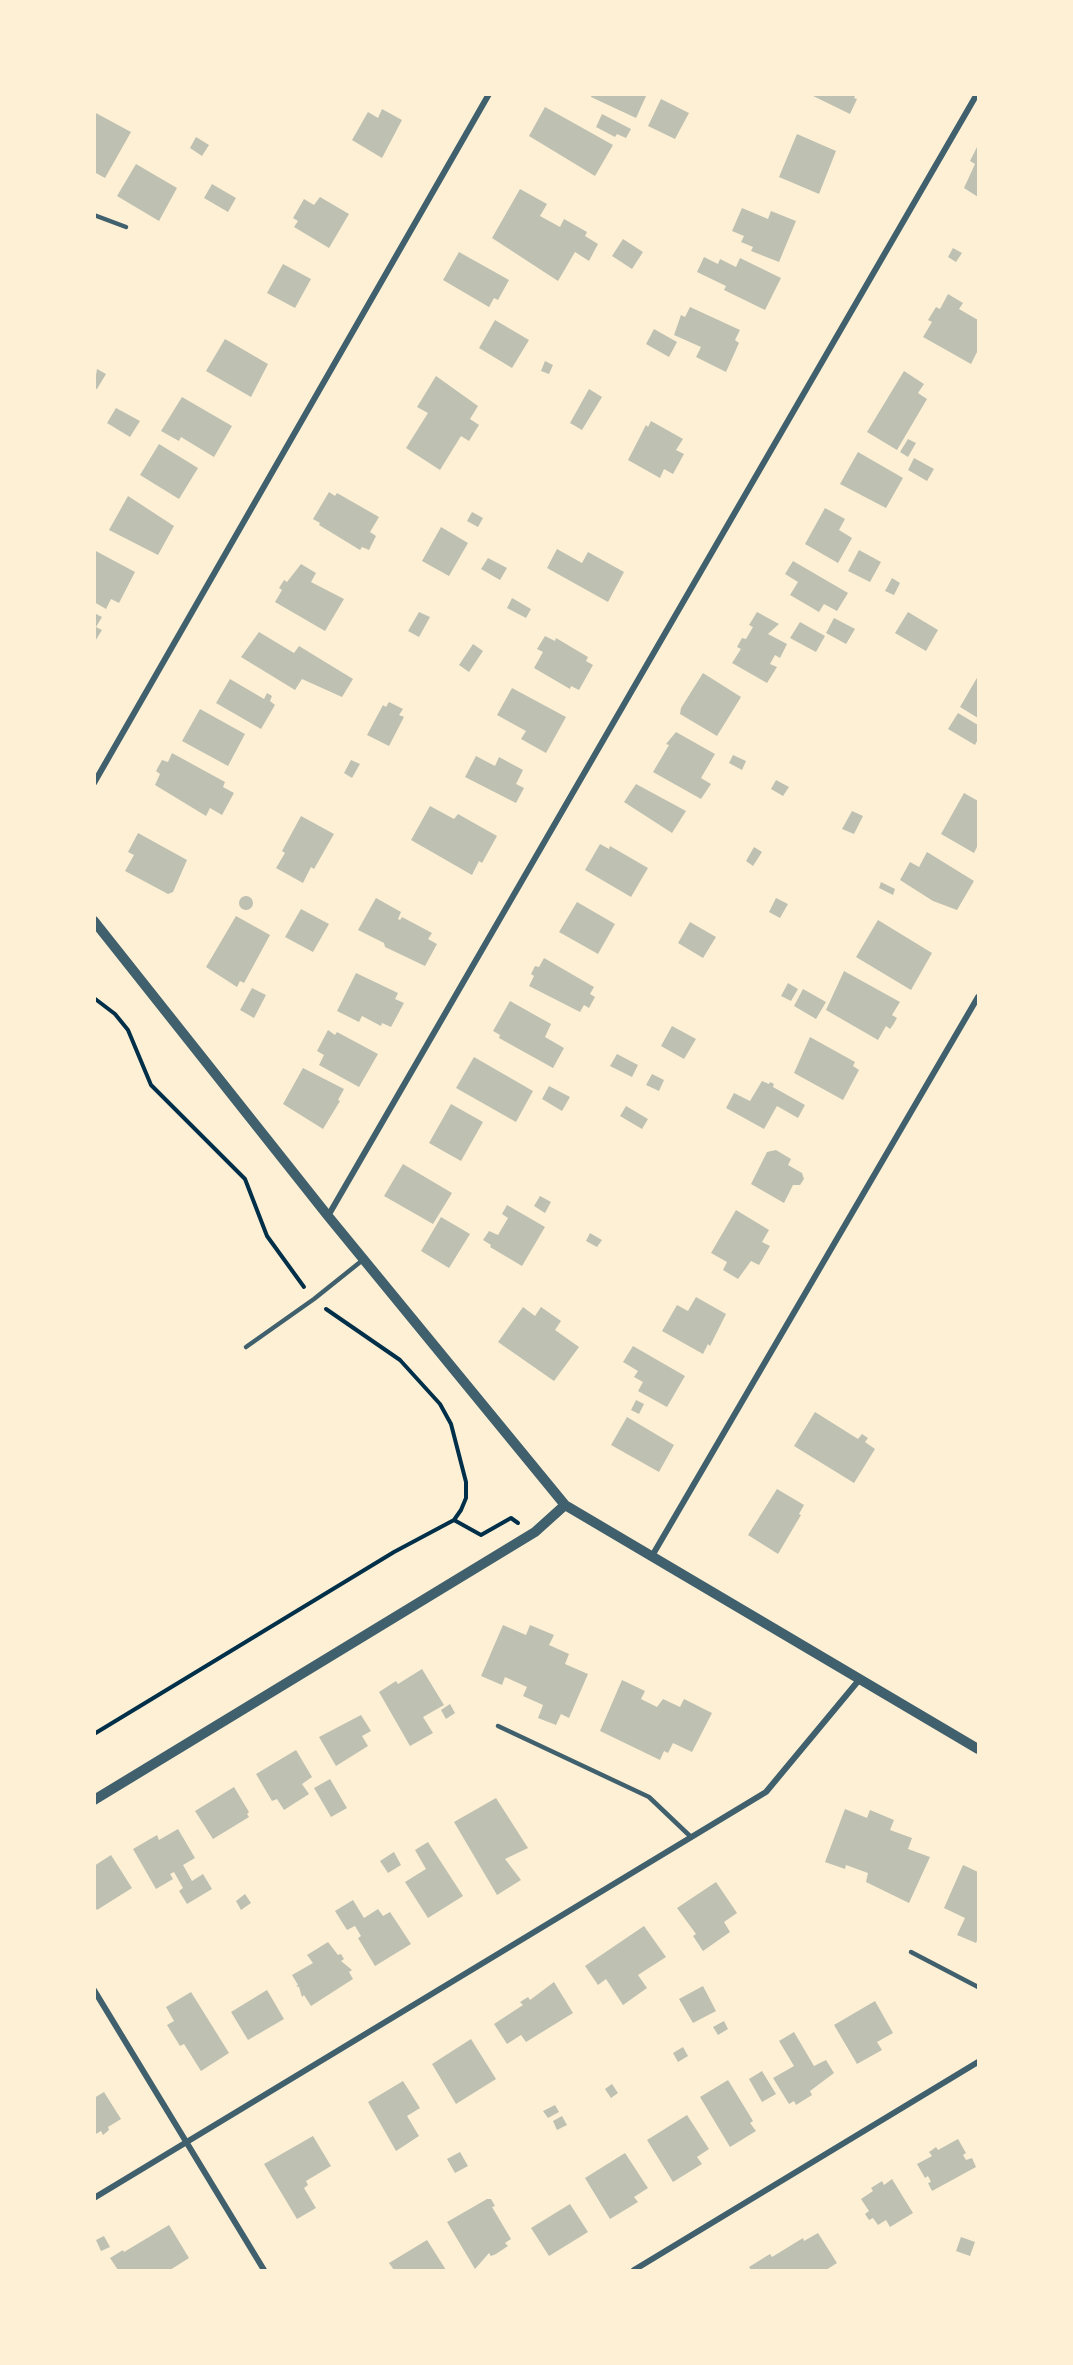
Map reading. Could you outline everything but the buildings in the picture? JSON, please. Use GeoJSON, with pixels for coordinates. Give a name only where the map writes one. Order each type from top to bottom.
{"type":"FeatureCollection","features":[{"type":"Feature","properties":{"kind":"street"},"geometry":{"type":"LineString","coordinates":[[94,783],[489,94]]}},
{"type":"Feature","properties":{"kind":"street"},"geometry":{"type":"LineString","coordinates":[[328,1216],[977,94]]}},
{"type":"Feature","properties":{"kind":"street"},"geometry":{"type":"LineString","coordinates":[[94,921],[328,1216],[565,1505],[978,1749]]}},
{"type":"Feature","properties":{"kind":"street"},"geometry":{"type":"LineString","coordinates":[[652,1556],[978,997]]}},
{"type":"Feature","properties":{"kind":"street"},"geometry":{"type":"LineString","coordinates":[[94,1800],[535,1532],[565,1505]]}},
{"type":"Feature","properties":{"kind":"street"},"geometry":{"type":"LineString","coordinates":[[94,2198],[766,1792],[859,1680]]}},
{"type":"Feature","properties":{"kind":"street"},"geometry":{"type":"LineString","coordinates":[[94,1990],[264,2271]]}},
{"type":"Feature","properties":{"kind":"street"},"geometry":{"type":"LineString","coordinates":[[634,2271],[978,2062]]}},
{"type":"Feature","properties":{"kind":"lane"},"geometry":{"type":"LineString","coordinates":[[94,215],[126,227]]}},
{"type":"Feature","properties":{"kind":"lane"},"geometry":{"type":"LineString","coordinates":[[246,1347],[314,1299],[364,1259]]}},
{"type":"Feature","properties":{"kind":"lane"},"geometry":{"type":"LineString","coordinates":[[498,1726],[649,1797],[691,1837]]}},
{"type":"Feature","properties":{"kind":"lane"},"geometry":{"type":"LineString","coordinates":[[911,1952],[978,1987]]}},
{"type":"Feature","properties":{"kind":"path"},"geometry":{"type":"LineString","coordinates":[[94,998],[115,1014],[128,1030],[151,1085],[245,1179],[267,1236],[314,1299],[348,1326],[400,1360],[440,1404],[451,1424],[466,1482],[466,1498],[454,1520],[394,1552],[94,1734]]}},
{"type":"Feature","properties":{"kind":"path"},"geometry":{"type":"LineString","coordinates":[[454,1520],[481,1535],[511,1518],[535,1532]]}}]}
